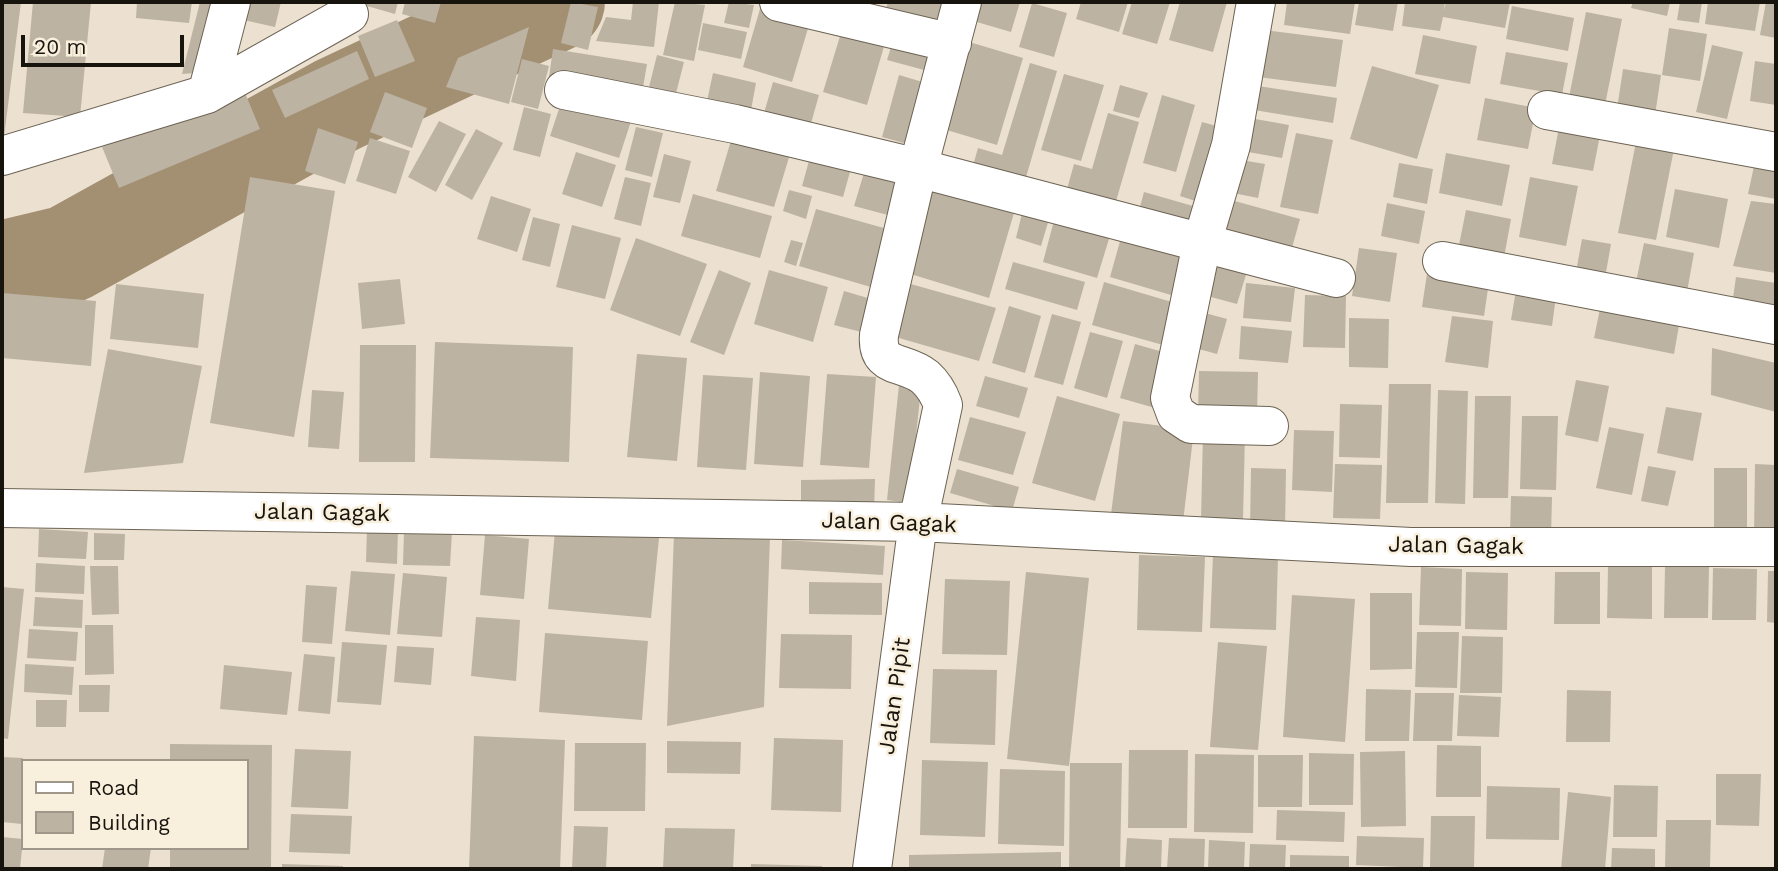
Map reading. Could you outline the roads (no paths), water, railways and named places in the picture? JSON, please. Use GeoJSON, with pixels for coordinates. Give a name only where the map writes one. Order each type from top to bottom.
{"type":"FeatureCollection","features":[{"type":"Feature","properties":{"kind":"street"},"geometry":{"type":"LineString","coordinates":[[207,94],[231,2]]}},
{"type":"Feature","properties":{"kind":"street"},"geometry":{"type":"LineString","coordinates":[[779,2],[952,43]]}},
{"type":"Feature","properties":{"kind":"street","name":"Jalan Pipit"},"geometry":{"type":"LineString","coordinates":[[872,869],[918,522],[943,405],[937,389],[923,375],[884,359],[878,348],[879,335],[918,168],[962,2]]}},
{"type":"Feature","properties":{"kind":"street"},"geometry":{"type":"LineString","coordinates":[[1256,2],[1231,145],[1202,243],[1170,398],[1176,414],[1191,424],[1269,426]]}},
{"type":"Feature","properties":{"kind":"street"},"geometry":{"type":"LineString","coordinates":[[2,156],[207,94],[349,14]]}},
{"type":"Feature","properties":{"kind":"street"},"geometry":{"type":"LineString","coordinates":[[564,90],[735,124],[918,168],[1336,278]]}},
{"type":"Feature","properties":{"kind":"street"},"geometry":{"type":"LineString","coordinates":[[1547,110],[1776,152]]}},
{"type":"Feature","properties":{"kind":"street"},"geometry":{"type":"LineString","coordinates":[[1442,261],[1776,326]]}},
{"type":"Feature","properties":{"kind":"street","name":"Jalan Gagak"},"geometry":{"type":"LineString","coordinates":[[2,508],[918,522],[1411,547],[1776,547]]}},
{"type":"Feature","properties":{"kind":"waterway"},"geometry":{"type":"LineString","coordinates":[[2,270],[68,254],[337,105],[556,2]]}}]}
